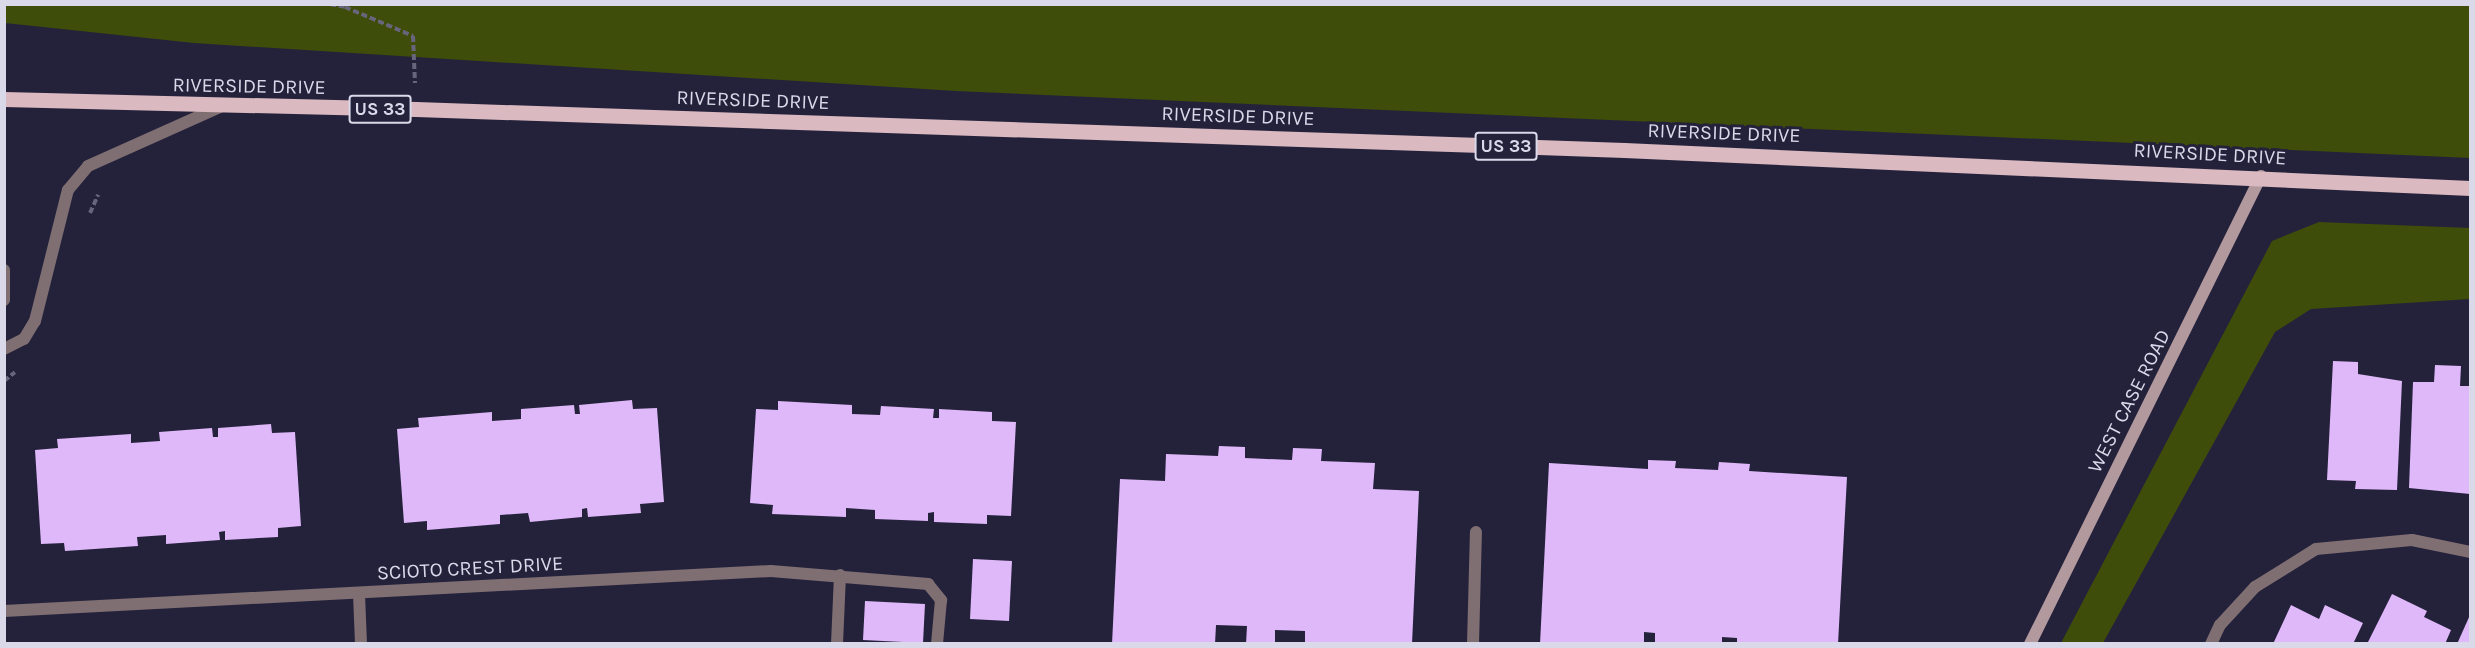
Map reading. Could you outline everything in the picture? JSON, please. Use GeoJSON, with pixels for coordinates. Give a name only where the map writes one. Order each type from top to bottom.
{"type":"FeatureCollection","features":[{"type":"Feature","properties":{"kind":"main road","name":"RIVERSIDE DRIVE"},"geometry":{"type":"LineString","coordinates":[[4,99],[220,107],[416,109],[2261,176],[2470,188]]}},
{"type":"Feature","properties":{"kind":"main road","name":"WEST CASE ROAD"},"geometry":{"type":"LineString","coordinates":[[2030,644],[2261,176]]}},
{"type":"Feature","properties":{"kind":"street"},"geometry":{"type":"LineString","coordinates":[[4,349],[24,339],[35,321],[68,190],[88,166],[220,107]]}},
{"type":"Feature","properties":{"kind":"street"},"geometry":{"type":"LineString","coordinates":[[4,270],[4,300]]}},
{"type":"Feature","properties":{"kind":"street"},"geometry":{"type":"LineString","coordinates":[[1473,644],[1476,532]]}},
{"type":"Feature","properties":{"kind":"street"},"geometry":{"type":"LineString","coordinates":[[2211,644],[2220,625],[2254,587],[2316,549],[2412,540],[2470,552]]}},
{"type":"Feature","properties":{"kind":"street","name":"SCIOTO CREST DRIVE"},"geometry":{"type":"LineString","coordinates":[[4,611],[771,571],[928,584],[936,590],[940,600],[937,644]]}},
{"type":"Feature","properties":{"kind":"street"},"geometry":{"type":"LineString","coordinates":[[837,644],[840,575]]}},
{"type":"Feature","properties":{"kind":"street"},"geometry":{"type":"LineString","coordinates":[[359,594],[361,644]]}},
{"type":"Feature","properties":{"kind":"path"},"geometry":{"type":"LineString","coordinates":[[330,4],[345,7],[413,36],[416,109]]}},
{"type":"Feature","properties":{"kind":"green space"},"geometry":{"type":"Polygon","coordinates":[[[5,4],[2470,5],[2470,158],[956,91],[194,43],[5,23],[5,4]]]}},
{"type":"Feature","properties":{"kind":"green space"},"geometry":{"type":"Polygon","coordinates":[[[2319,222],[2470,228],[2470,299],[2311,309],[2275,332],[2103,643],[2061,643],[2272,241],[2319,222]]]}},
{"type":"Feature","properties":{"kind":"building"},"geometry":{"type":"Polygon","coordinates":[[[2333,361],[2358,362],[2358,374],[2402,381],[2397,490],[2355,489],[2356,481],[2327,480],[2333,361]]]}},
{"type":"Feature","properties":{"kind":"building"},"geometry":{"type":"Polygon","coordinates":[[[2435,365],[2461,366],[2460,386],[2470,386],[2470,494],[2409,488],[2413,382],[2434,382],[2435,365]]]}},
{"type":"Feature","properties":{"kind":"building"},"geometry":{"type":"Polygon","coordinates":[[[632,400],[633,409],[657,408],[664,502],[640,504],[641,513],[588,517],[587,508],[582,509],[582,517],[530,522],[528,513],[500,515],[500,524],[427,530],[427,521],[404,523],[397,429],[419,427],[418,418],[492,412],[492,421],[521,419],[521,409],[574,405],[575,414],[580,414],[579,405],[632,400]]]}},
{"type":"Feature","properties":{"kind":"building"},"geometry":{"type":"Polygon","coordinates":[[[778,401],[852,405],[852,414],[880,415],[881,406],[934,409],[933,418],[939,418],[939,409],[992,412],[992,421],[1016,422],[1011,516],[987,515],[987,524],[934,522],[934,512],[928,513],[928,521],[875,519],[875,510],[846,508],[846,517],[772,514],[773,505],[750,503],[756,409],[778,410],[778,401]]]}},
{"type":"Feature","properties":{"kind":"building"},"geometry":{"type":"Polygon","coordinates":[[[271,424],[272,433],[295,432],[301,526],[278,528],[278,537],[225,540],[225,531],[219,532],[220,540],[166,544],[166,535],[137,537],[138,546],[65,551],[64,543],[41,544],[35,450],[58,448],[57,439],[131,434],[131,443],[160,441],[159,432],[212,428],[213,437],[218,437],[218,428],[271,424]]]}},
{"type":"Feature","properties":{"kind":"building"},"geometry":{"type":"Polygon","coordinates":[[[1219,446],[1245,447],[1245,458],[1292,460],[1293,448],[1322,449],[1321,461],[1375,463],[1373,489],[1419,491],[1412,644],[1305,644],[1305,631],[1275,630],[1275,644],[1246,644],[1247,626],[1216,625],[1215,644],[1112,644],[1120,479],[1165,481],[1166,454],[1218,456],[1219,446]]]}},
{"type":"Feature","properties":{"kind":"building"},"geometry":{"type":"Polygon","coordinates":[[[1648,460],[1676,461],[1675,468],[1718,470],[1719,462],[1750,464],[1749,471],[1847,477],[1838,644],[1737,644],[1737,638],[1722,637],[1722,644],[1655,644],[1655,633],[1644,632],[1644,644],[1540,644],[1549,463],[1648,469],[1648,460]]]}},
{"type":"Feature","properties":{"kind":"building"},"geometry":{"type":"Polygon","coordinates":[[[973,559],[1012,561],[1009,621],[970,619],[973,559]]]}},
{"type":"Feature","properties":{"kind":"building"},"geometry":{"type":"Polygon","coordinates":[[[2392,594],[2427,611],[2424,617],[2451,630],[2445,644],[2367,644],[2392,594]]]}},
{"type":"Feature","properties":{"kind":"building"},"geometry":{"type":"Polygon","coordinates":[[[865,601],[925,604],[923,643],[863,640],[865,601]]]}},
{"type":"Feature","properties":{"kind":"building"},"geometry":{"type":"Polygon","coordinates":[[[2291,605],[2319,619],[2325,605],[2363,623],[2353,644],[2273,644],[2291,605]]]}},
{"type":"Feature","properties":{"kind":"building"},"geometry":{"type":"Polygon","coordinates":[[[2470,615],[2470,644],[2457,644],[2470,615]]]}}]}
